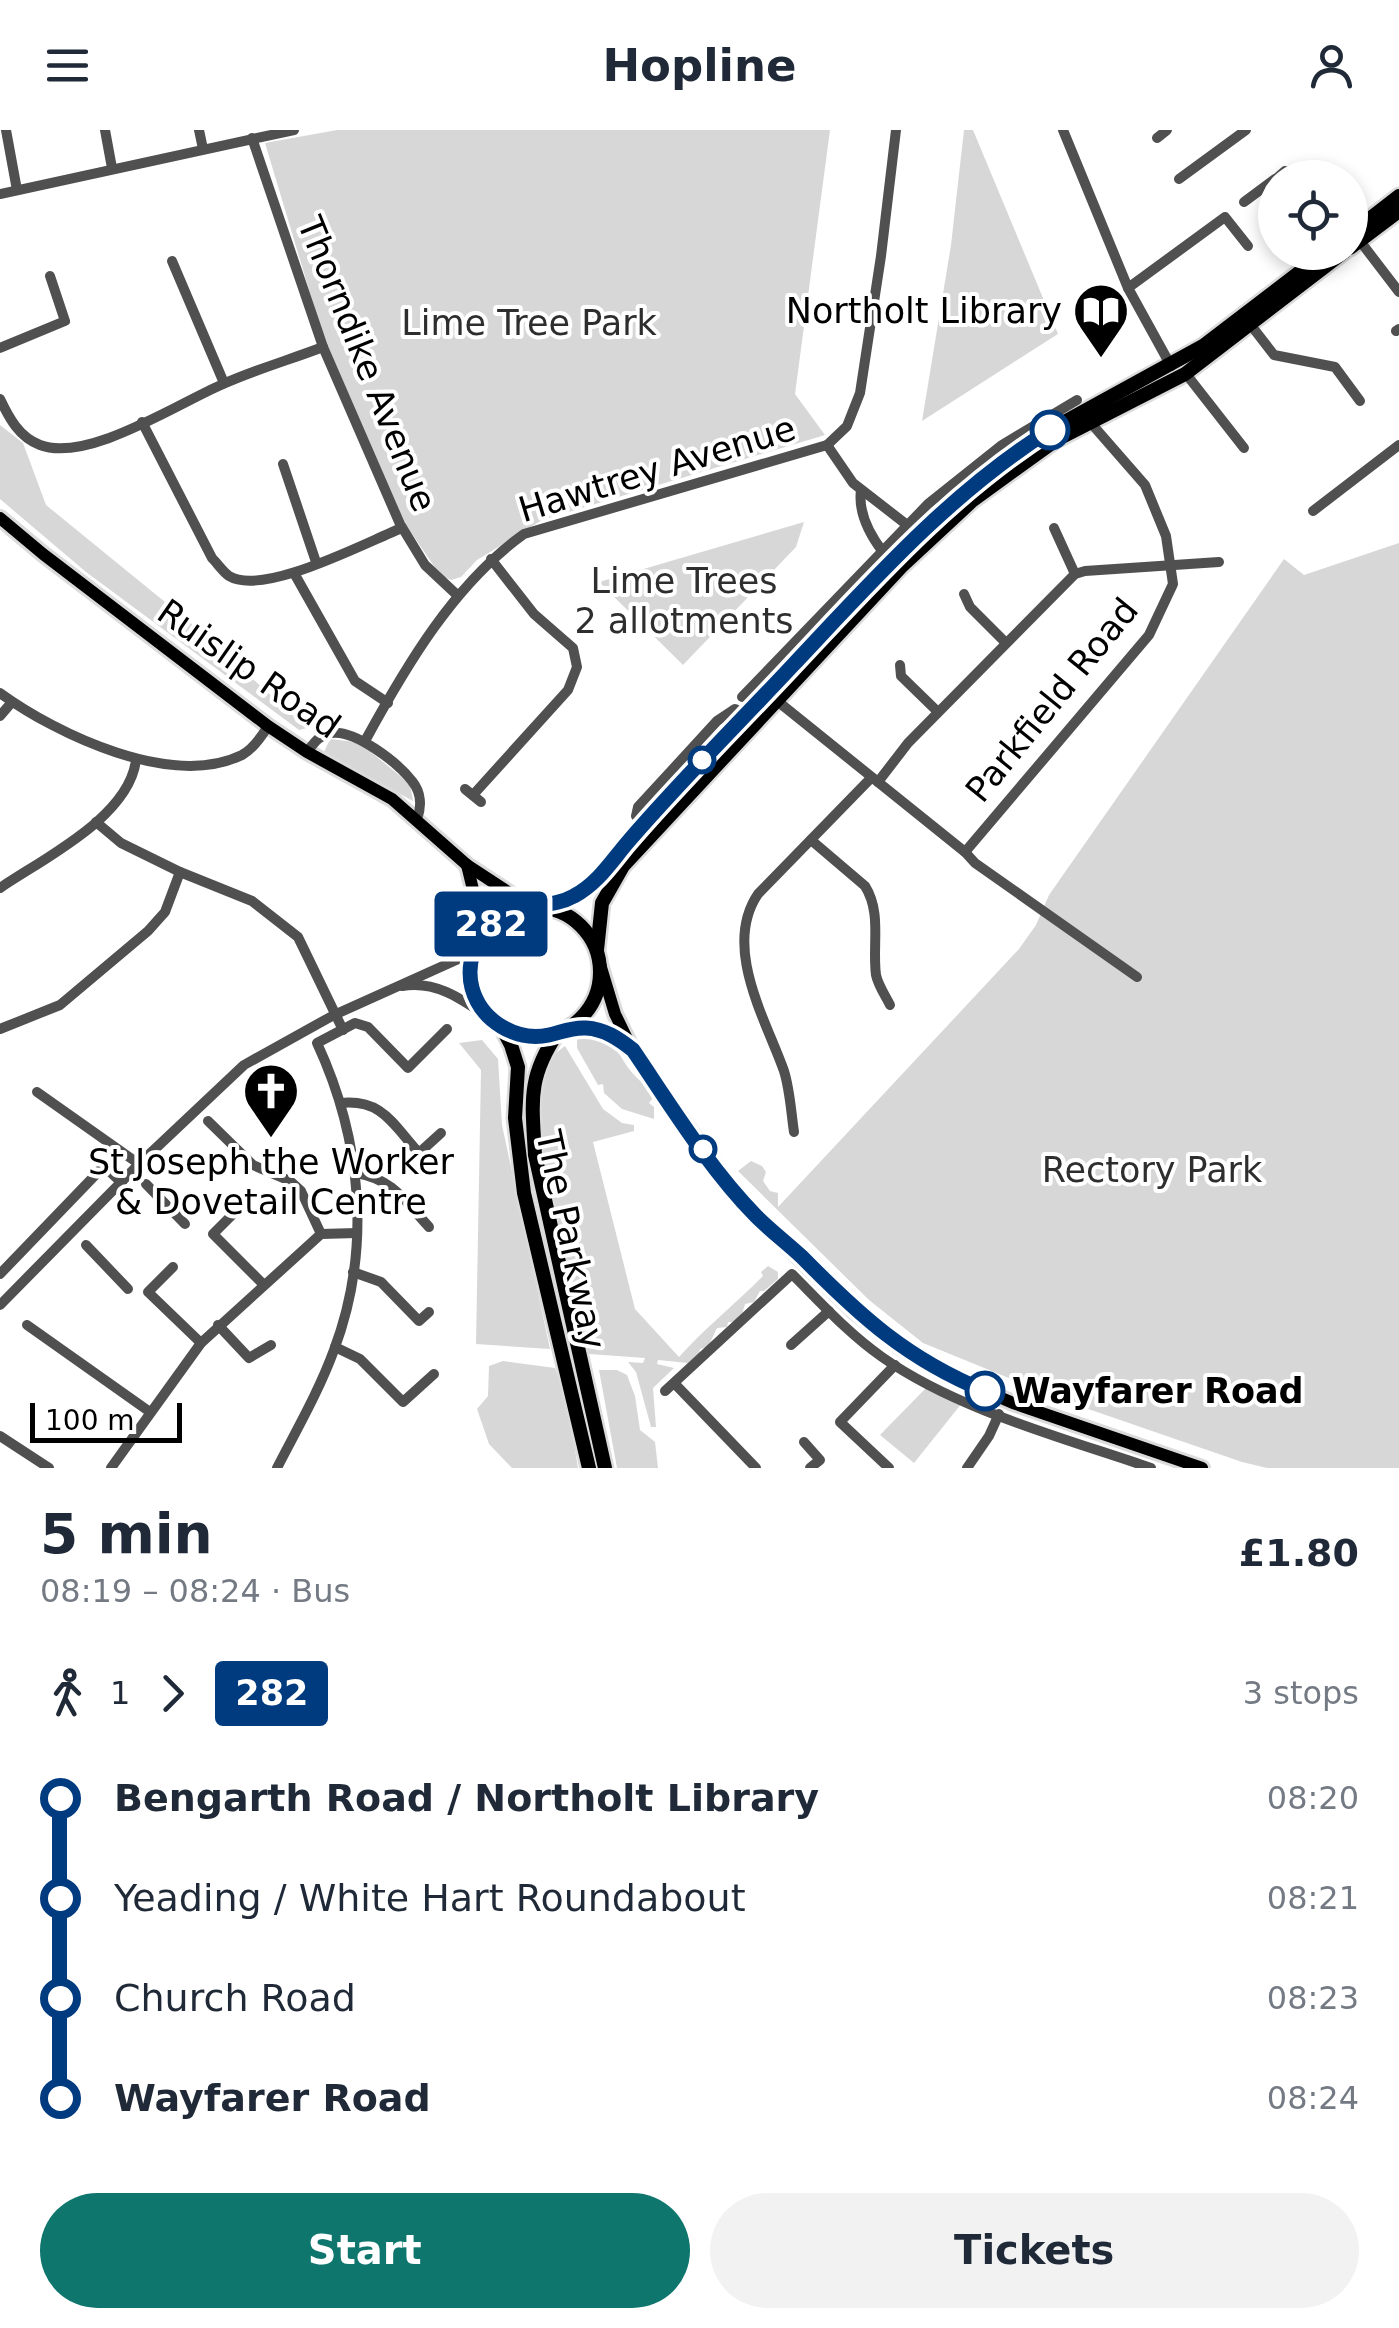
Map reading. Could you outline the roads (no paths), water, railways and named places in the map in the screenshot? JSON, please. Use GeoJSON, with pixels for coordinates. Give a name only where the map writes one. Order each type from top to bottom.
{"type":"FeatureCollection","features":[{"type":"Feature","properties":{"kind":"highway"},"geometry":{"type":"LineString","coordinates":[[1368,227],[1399,196]]}},
{"type":"Feature","properties":{"kind":"highway"},"geometry":{"type":"LineString","coordinates":[[1368,232],[1399,211]]}},
{"type":"Feature","properties":{"kind":"highway"},"geometry":{"type":"LineString","coordinates":[[1302,270],[1203,346],[1036,439],[912,530],[886,554],[592,884],[574,896],[508,912],[494,921],[475,948],[470,971],[472,989],[496,1023],[523,1035],[537,1036],[562,1031],[586,1012],[595,997],[599,916],[617,874],[901,566],[946,524],[1016,466],[1090,422],[1185,374],[1318,270]]}},
{"type":"Feature","properties":{"kind":"highway"},"geometry":{"type":"LineString","coordinates":[[534,907],[568,915],[581,925],[598,957]]}},
{"type":"Feature","properties":{"kind":"highway","name":"The Parkway"},"geometry":{"type":"LineString","coordinates":[[496,1023],[512,1046],[518,1066],[518,1155],[558,1327],[605,1468]]}},
{"type":"Feature","properties":{"kind":"highway","name":"The Parkway"},"geometry":{"type":"LineString","coordinates":[[562,1031],[535,1073],[535,1155],[575,1332],[588,1468]]}},
{"type":"Feature","properties":{"kind":"main road","name":"Ruislip Road"},"geometry":{"type":"LineString","coordinates":[[0,518],[268,726],[370,785],[417,819],[467,864],[534,907]]}},
{"type":"Feature","properties":{"kind":"main road"},"geometry":{"type":"LineString","coordinates":[[467,864],[477,906],[475,948]]}},
{"type":"Feature","properties":{"kind":"main road"},"geometry":{"type":"LineString","coordinates":[[598,957],[615,1014],[633,1050],[747,1205],[856,1312],[901,1348],[957,1380],[1202,1468]]}},
{"type":"Feature","properties":{"kind":"main road"},"geometry":{"type":"LineString","coordinates":[[562,1031],[587,1028],[605,1032],[633,1050]]}},
{"type":"Feature","properties":{"kind":"street"},"geometry":{"type":"LineString","coordinates":[[6,130],[17,190]]}},
{"type":"Feature","properties":{"kind":"street"},"geometry":{"type":"LineString","coordinates":[[105,130],[112,168]]}},
{"type":"Feature","properties":{"kind":"street"},"geometry":{"type":"LineString","coordinates":[[198,130],[203,149]]}},
{"type":"Feature","properties":{"kind":"street"},"geometry":{"type":"LineString","coordinates":[[0,194],[294,130]]}},
{"type":"Feature","properties":{"kind":"street"},"geometry":{"type":"LineString","coordinates":[[896,130],[860,392],[847,426],[827,446],[847,477],[912,530],[956,480],[1076,400]]}},
{"type":"Feature","properties":{"kind":"street"},"geometry":{"type":"LineString","coordinates":[[1063,130],[1128,288],[1171,366]]}},
{"type":"Feature","properties":{"kind":"street"},"geometry":{"type":"LineString","coordinates":[[1156,138],[1167,130]]}},
{"type":"Feature","properties":{"kind":"street"},"geometry":{"type":"LineString","coordinates":[[1179,180],[1230,134],[1246,130]]}},
{"type":"Feature","properties":{"kind":"street","name":"Thorndike Avenue"},"geometry":{"type":"LineString","coordinates":[[252,138],[323,347],[402,528],[425,565],[456,594]]}},
{"type":"Feature","properties":{"kind":"street"},"geometry":{"type":"LineString","coordinates":[[1244,202],[1258,192]]}},
{"type":"Feature","properties":{"kind":"street"},"geometry":{"type":"LineString","coordinates":[[1128,288],[1225,216],[1248,246]]}},
{"type":"Feature","properties":{"kind":"street"},"geometry":{"type":"LineString","coordinates":[[1368,261],[1399,292]]}},
{"type":"Feature","properties":{"kind":"street"},"geometry":{"type":"LineString","coordinates":[[172,262],[224,384]]}},
{"type":"Feature","properties":{"kind":"street"},"geometry":{"type":"LineString","coordinates":[[0,348],[66,320],[50,276]]}},
{"type":"Feature","properties":{"kind":"street"},"geometry":{"type":"LineString","coordinates":[[1250,324],[1274,355],[1284,360],[1335,366],[1360,401]]}},
{"type":"Feature","properties":{"kind":"street"},"geometry":{"type":"LineString","coordinates":[[0,400],[12,425],[40,445],[72,448],[105,440],[224,384],[323,347]]}},
{"type":"Feature","properties":{"kind":"street"},"geometry":{"type":"LineString","coordinates":[[1190,380],[1244,448]]}},
{"type":"Feature","properties":{"kind":"street"},"geometry":{"type":"LineString","coordinates":[[142,422],[212,558],[228,576],[248,582],[294,574],[402,528]]}},
{"type":"Feature","properties":{"kind":"street","name":"Parkfield Road"},"geometry":{"type":"LineString","coordinates":[[965,852],[1149,635],[1172,584],[1166,536],[1145,485],[1090,422]]}},
{"type":"Feature","properties":{"kind":"street"},"geometry":{"type":"LineString","coordinates":[[1312,511],[1399,445]]}},
{"type":"Feature","properties":{"kind":"street","name":"Hawtrey Avenue"},"geometry":{"type":"LineString","coordinates":[[366,741],[456,594],[491,559],[524,534],[827,446]]}},
{"type":"Feature","properties":{"kind":"street"},"geometry":{"type":"LineString","coordinates":[[283,464],[316,562]]}},
{"type":"Feature","properties":{"kind":"street"},"geometry":{"type":"LineString","coordinates":[[742,697],[886,554],[867,527],[861,490]]}},
{"type":"Feature","properties":{"kind":"street"},"geometry":{"type":"LineString","coordinates":[[1054,528],[1074,574]]}},
{"type":"Feature","properties":{"kind":"street"},"geometry":{"type":"LineString","coordinates":[[473,795],[568,690],[577,667],[573,648],[534,614],[491,559]]}},
{"type":"Feature","properties":{"kind":"street"},"geometry":{"type":"LineString","coordinates":[[794,1132],[784,1070],[748,978],[747,916],[758,894],[875,780],[1074,574],[1219,562]]}},
{"type":"Feature","properties":{"kind":"street"},"geometry":{"type":"LineString","coordinates":[[294,574],[355,681],[388,702]]}},
{"type":"Feature","properties":{"kind":"street"},"geometry":{"type":"LineString","coordinates":[[964,594],[970,607],[1005,642]]}},
{"type":"Feature","properties":{"kind":"street"},"geometry":{"type":"LineString","coordinates":[[900,665],[901,676],[938,712]]}},
{"type":"Feature","properties":{"kind":"street"},"geometry":{"type":"LineString","coordinates":[[0,694],[86,742],[136,760],[213,765],[246,753],[268,726]]}},
{"type":"Feature","properties":{"kind":"street"},"geometry":{"type":"LineString","coordinates":[[776,700],[975,864],[1137,977]]}},
{"type":"Feature","properties":{"kind":"street"},"geometry":{"type":"LineString","coordinates":[[0,716],[12,702]]}},
{"type":"Feature","properties":{"kind":"street"},"geometry":{"type":"LineString","coordinates":[[307,752],[320,737],[334,732],[366,741],[412,780],[420,797],[417,819]]}},
{"type":"Feature","properties":{"kind":"street"},"geometry":{"type":"LineString","coordinates":[[0,888],[96,822],[120,800],[134,778],[136,760]]}},
{"type":"Feature","properties":{"kind":"street"},"geometry":{"type":"LineString","coordinates":[[96,822],[121,843],[252,901],[298,937],[342,1030]]}},
{"type":"Feature","properties":{"kind":"street"},"geometry":{"type":"LineString","coordinates":[[811,840],[871,895],[875,908],[876,978],[890,1005]]}},
{"type":"Feature","properties":{"kind":"street"},"geometry":{"type":"LineString","coordinates":[[0,1029],[60,1005],[148,931],[165,912],[180,872]]}},
{"type":"Feature","properties":{"kind":"street"},"geometry":{"type":"LineString","coordinates":[[0,1305],[139,1164],[244,1065],[334,1015],[475,948]]}},
{"type":"Feature","properties":{"kind":"street"},"geometry":{"type":"LineString","coordinates":[[390,988],[413,984],[437,987],[496,1023]]}},
{"type":"Feature","properties":{"kind":"street"},"geometry":{"type":"LineString","coordinates":[[277,1468],[335,1347],[354,1272],[356,1173],[341,1103],[317,1043],[355,1024],[368,1027],[408,1068],[447,1029]]}},
{"type":"Feature","properties":{"kind":"street"},"geometry":{"type":"LineString","coordinates":[[38,1092],[139,1164]]}},
{"type":"Feature","properties":{"kind":"street"},"geometry":{"type":"LineString","coordinates":[[341,1103],[362,1101],[373,1105],[419,1153],[441,1134]]}},
{"type":"Feature","properties":{"kind":"street"},"geometry":{"type":"LineString","coordinates":[[208,1120],[253,1166],[290,1181],[301,1191],[321,1234]]}},
{"type":"Feature","properties":{"kind":"street"},"geometry":{"type":"LineString","coordinates":[[0,1274],[104,1166],[122,1183]]}},
{"type":"Feature","properties":{"kind":"street"},"geometry":{"type":"LineString","coordinates":[[356,1173],[378,1176],[388,1182],[429,1227]]}},
{"type":"Feature","properties":{"kind":"street"},"geometry":{"type":"LineString","coordinates":[[146,1184],[185,1224]]}},
{"type":"Feature","properties":{"kind":"street"},"geometry":{"type":"LineString","coordinates":[[237,1210],[213,1234],[263,1284]]}},
{"type":"Feature","properties":{"kind":"street"},"geometry":{"type":"LineString","coordinates":[[111,1468],[200,1343],[321,1234],[357,1233]]}},
{"type":"Feature","properties":{"kind":"street"},"geometry":{"type":"LineString","coordinates":[[86,1246],[128,1289]]}},
{"type":"Feature","properties":{"kind":"street"},"geometry":{"type":"LineString","coordinates":[[173,1268],[148,1292],[200,1343]]}},
{"type":"Feature","properties":{"kind":"street"},"geometry":{"type":"LineString","coordinates":[[354,1272],[382,1282],[419,1320],[429,1312]]}},
{"type":"Feature","properties":{"kind":"street"},"geometry":{"type":"LineString","coordinates":[[756,1468],[670,1388],[792,1274],[843,1324],[895,1365],[999,1414],[1150,1468]]}},
{"type":"Feature","properties":{"kind":"street"},"geometry":{"type":"LineString","coordinates":[[790,1345],[829,1311]]}},
{"type":"Feature","properties":{"kind":"street"},"geometry":{"type":"LineString","coordinates":[[843,1324],[856,1312]]}},
{"type":"Feature","properties":{"kind":"street"},"geometry":{"type":"LineString","coordinates":[[26,1326],[150,1412]]}},
{"type":"Feature","properties":{"kind":"street"},"geometry":{"type":"LineString","coordinates":[[218,1326],[248,1358],[271,1345]]}},
{"type":"Feature","properties":{"kind":"street"},"geometry":{"type":"LineString","coordinates":[[335,1347],[360,1359],[404,1402],[434,1374]]}},
{"type":"Feature","properties":{"kind":"street"},"geometry":{"type":"LineString","coordinates":[[889,1468],[840,1422],[895,1365]]}},
{"type":"Feature","properties":{"kind":"street"},"geometry":{"type":"LineString","coordinates":[[967,1468],[999,1414]]}},
{"type":"Feature","properties":{"kind":"street"},"geometry":{"type":"LineString","coordinates":[[0,1436],[49,1468]]}},
{"type":"Feature","properties":{"kind":"street"},"geometry":{"type":"LineString","coordinates":[[804,1442],[820,1460],[810,1468]]}},
{"type":"Feature","properties":{"kind":"place","name":"Northolt Library"},"geometry":{"type":"Point","coordinates":[1101,360]}},
{"type":"Feature","properties":{"kind":"place","name":"St Joseph the Worker & Dovetail Centre"},"geometry":{"type":"Point","coordinates":[271,1140]}},
{"type":"Feature","properties":{"kind":"place","name":"Wayfarer Road"},"geometry":{"type":"Point","coordinates":[985,1391]}},
{"type":"Feature","properties":{"kind":"park label","name":"Lime Tree Park"},"geometry":{"type":"Point","coordinates":[529,323]}},
{"type":"Feature","properties":{"kind":"park label","name":"Lime Trees 2 allotments"},"geometry":{"type":"Point","coordinates":[684,601]}},
{"type":"Feature","properties":{"kind":"park label","name":"Rectory Park"},"geometry":{"type":"Point","coordinates":[1152,1170]}}]}
